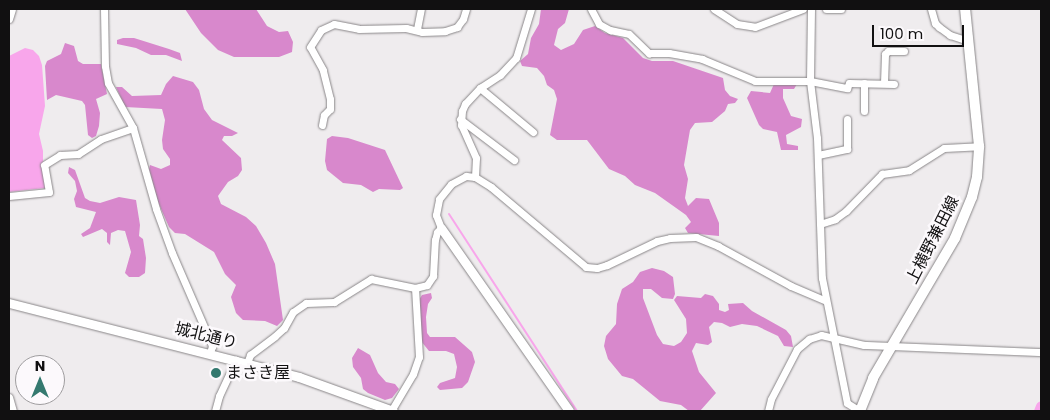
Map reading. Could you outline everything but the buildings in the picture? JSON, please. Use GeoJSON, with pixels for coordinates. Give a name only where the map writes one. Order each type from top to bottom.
{"type":"FeatureCollection","features":[{"type":"Feature","properties":{"kind":"main road","name":"上横野兼田線"},"geometry":{"type":"LineString","coordinates":[[860,411],[873,378],[966,215],[977,178],[979,146],[965,9]]}},
{"type":"Feature","properties":{"kind":"street"},"geometry":{"type":"LineString","coordinates":[[9,19],[12,9]]}},
{"type":"Feature","properties":{"kind":"street"},"geometry":{"type":"LineString","coordinates":[[104,9],[105,66],[108,83],[133,128],[156,209],[172,253],[209,338],[212,346],[210,353]]}},
{"type":"Feature","properties":{"kind":"street"},"geometry":{"type":"LineString","coordinates":[[417,29],[421,9]]}},
{"type":"Feature","properties":{"kind":"street"},"geometry":{"type":"LineString","coordinates":[[322,125],[324,115],[330,109],[330,100],[321,65],[311,52],[310,46],[315,36],[327,26],[334,24],[359,29],[417,29],[427,32],[451,30],[460,23],[466,9]]}},
{"type":"Feature","properties":{"kind":"street"},"geometry":{"type":"LineString","coordinates":[[476,177],[476,158],[460,119],[465,104],[480,88],[500,75],[516,58],[531,9]]}},
{"type":"Feature","properties":{"kind":"street"},"geometry":{"type":"LineString","coordinates":[[591,9],[599,24],[610,30],[629,34],[649,53],[669,53],[702,59],[755,81],[810,80],[847,88],[849,83],[894,84]]}},
{"type":"Feature","properties":{"kind":"street"},"geometry":{"type":"LineString","coordinates":[[714,9],[737,24],[755,27],[803,9]]}},
{"type":"Feature","properties":{"kind":"street"},"geometry":{"type":"LineString","coordinates":[[811,9],[810,80],[818,154],[822,278],[832,336],[847,403],[860,411]]}},
{"type":"Feature","properties":{"kind":"street"},"geometry":{"type":"LineString","coordinates":[[826,9],[841,9]]}},
{"type":"Feature","properties":{"kind":"street"},"geometry":{"type":"LineString","coordinates":[[931,9],[935,23],[939,27],[950,35],[968,41]]}},
{"type":"Feature","properties":{"kind":"street"},"geometry":{"type":"LineString","coordinates":[[884,83],[885,54],[888,51],[904,51]]}},
{"type":"Feature","properties":{"kind":"street"},"geometry":{"type":"LineString","coordinates":[[864,83],[864,111]]}},
{"type":"Feature","properties":{"kind":"street"},"geometry":{"type":"LineString","coordinates":[[480,88],[534,132]]}},
{"type":"Feature","properties":{"kind":"street"},"geometry":{"type":"LineString","coordinates":[[460,119],[514,160]]}},
{"type":"Feature","properties":{"kind":"street"},"geometry":{"type":"LineString","coordinates":[[818,154],[847,149],[847,119]]}},
{"type":"Feature","properties":{"kind":"street"},"geometry":{"type":"LineString","coordinates":[[9,196],[49,192],[44,165],[60,155],[78,154],[101,139],[133,128]]}},
{"type":"Feature","properties":{"kind":"street"},"geometry":{"type":"LineString","coordinates":[[820,224],[835,219],[846,211],[882,174],[909,170],[944,148],[979,146]]}},
{"type":"Feature","properties":{"kind":"street"},"geometry":{"type":"LineString","coordinates":[[569,411],[441,228],[436,215],[440,200],[444,192],[458,179],[476,177],[512,204],[586,267],[597,268],[607,265],[657,241],[670,238],[696,237],[718,246],[791,286],[826,301]]}},
{"type":"Feature","properties":{"kind":"street"},"geometry":{"type":"LineString","coordinates":[[247,362],[250,355],[280,332],[293,312],[306,303],[334,302],[371,279],[415,288],[427,284],[433,276],[435,240],[437,232],[441,228]]}},
{"type":"Feature","properties":{"kind":"street"},"geometry":{"type":"LineString","coordinates":[[392,411],[413,374],[419,357],[415,288]]}},
{"type":"Feature","properties":{"kind":"street","name":"城北通り"},"geometry":{"type":"LineString","coordinates":[[9,303],[247,362],[325,386],[392,411]]}},
{"type":"Feature","properties":{"kind":"street"},"geometry":{"type":"LineString","coordinates":[[768,411],[771,398],[797,349],[809,339],[820,335],[832,336],[864,345],[1041,352]]}},
{"type":"Feature","properties":{"kind":"street"},"geometry":{"type":"LineString","coordinates":[[215,411],[219,396],[236,360]]}},
{"type":"Feature","properties":{"kind":"street"},"geometry":{"type":"LineString","coordinates":[[9,397],[13,411]]}},
{"type":"Feature","properties":{"kind":"shaded area"},"geometry":{"type":"Polygon","coordinates":[[[185,9],[256,9],[267,26],[279,32],[288,31],[293,42],[292,52],[279,57],[234,57],[218,50],[201,33],[185,9]]]}},
{"type":"Feature","properties":{"kind":"shaded area"},"geometry":{"type":"Polygon","coordinates":[[[541,9],[569,9],[565,23],[558,29],[554,45],[561,50],[574,44],[583,30],[595,26],[605,33],[623,38],[643,58],[652,61],[673,61],[723,78],[725,90],[730,96],[738,99],[735,103],[728,104],[725,111],[712,122],[695,123],[690,130],[684,165],[688,179],[685,198],[688,206],[696,198],[709,199],[719,223],[719,236],[688,233],[685,228],[691,222],[686,215],[655,193],[635,185],[625,176],[609,169],[587,140],[557,140],[550,135],[557,99],[554,90],[547,85],[544,76],[537,68],[522,66],[520,61],[528,54],[531,38],[539,24],[541,9]]]}},
{"type":"Feature","properties":{"kind":"shaded area"},"geometry":{"type":"Polygon","coordinates":[[[134,38],[180,53],[182,61],[166,55],[151,55],[136,48],[117,44],[117,40],[134,38]]]}},
{"type":"Feature","properties":{"kind":"shaded area"},"geometry":{"type":"Polygon","coordinates":[[[65,43],[74,46],[78,61],[83,64],[101,64],[107,94],[96,99],[100,113],[99,126],[96,136],[92,138],[88,135],[85,105],[82,101],[56,95],[47,100],[45,66],[47,61],[61,54],[65,43]]]}},
{"type":"Feature","properties":{"kind":"shaded area"},"geometry":{"type":"Polygon","coordinates":[[[25,48],[33,50],[39,56],[42,65],[45,106],[39,134],[43,151],[45,188],[9,192],[9,56],[25,48]]]}},
{"type":"Feature","properties":{"kind":"shaded area"},"geometry":{"type":"Polygon","coordinates":[[[173,76],[193,82],[199,90],[204,109],[212,120],[238,133],[232,136],[224,136],[222,140],[241,158],[242,170],[238,176],[228,182],[218,196],[221,204],[246,217],[256,226],[266,243],[275,264],[283,320],[277,326],[265,321],[243,320],[236,313],[231,297],[236,285],[225,274],[214,252],[185,234],[175,233],[169,227],[158,202],[149,169],[150,165],[161,169],[170,165],[170,159],[163,149],[162,140],[165,120],[162,109],[125,107],[116,87],[122,87],[132,96],[161,95],[166,84],[173,76]]]}},
{"type":"Feature","properties":{"kind":"shaded area"},"geometry":{"type":"Polygon","coordinates":[[[774,84],[797,84],[794,89],[783,89],[783,98],[791,116],[802,119],[801,127],[786,135],[787,144],[798,146],[798,150],[781,150],[777,132],[763,129],[759,125],[747,98],[751,91],[770,93],[774,84]]]}},
{"type":"Feature","properties":{"kind":"shaded area"},"geometry":{"type":"Polygon","coordinates":[[[332,136],[348,138],[385,150],[403,188],[400,190],[379,189],[373,192],[361,185],[343,183],[327,170],[325,161],[327,139],[332,136]]]}},
{"type":"Feature","properties":{"kind":"shaded area"},"geometry":{"type":"Polygon","coordinates":[[[69,167],[75,170],[85,198],[90,201],[100,203],[119,197],[136,200],[140,225],[139,236],[143,239],[146,258],[145,273],[139,277],[129,277],[125,273],[131,252],[125,231],[118,230],[111,233],[110,245],[107,242],[107,233],[102,229],[83,237],[81,234],[90,228],[96,212],[76,207],[74,199],[77,191],[75,181],[68,173],[69,167]]]}},
{"type":"Feature","properties":{"kind":"shaded area"},"geometry":{"type":"Polygon","coordinates":[[[652,268],[664,271],[673,277],[675,294],[673,299],[662,298],[651,289],[643,289],[643,298],[657,335],[663,344],[674,346],[681,342],[687,333],[686,319],[674,300],[677,296],[701,298],[705,294],[713,296],[719,304],[719,310],[725,312],[729,310],[728,304],[743,303],[752,311],[786,330],[791,336],[793,347],[784,346],[778,336],[757,326],[742,324],[730,327],[714,322],[709,327],[712,342],[708,345],[696,343],[692,351],[699,372],[716,393],[700,411],[689,411],[681,405],[660,401],[633,379],[622,376],[608,359],[604,346],[606,336],[616,324],[617,304],[622,289],[633,282],[640,272],[652,268]]]}},
{"type":"Feature","properties":{"kind":"shaded area"},"geometry":{"type":"Polygon","coordinates":[[[431,293],[432,298],[428,304],[426,317],[427,333],[430,337],[455,337],[472,352],[475,362],[468,382],[462,388],[440,390],[437,387],[440,383],[455,378],[457,367],[454,354],[446,351],[429,351],[421,341],[419,300],[422,295],[431,293]]]}},
{"type":"Feature","properties":{"kind":"shaded area"},"geometry":{"type":"Polygon","coordinates":[[[358,348],[370,355],[378,373],[386,382],[395,384],[399,389],[392,398],[385,400],[363,389],[361,378],[353,367],[352,358],[358,348]]]}},
{"type":"Feature","properties":{"kind":"waterway"},"geometry":{"type":"LineString","coordinates":[[449,214],[577,411]]}},
{"type":"Feature","properties":{"kind":"waterway"},"geometry":{"type":"LineString","coordinates":[[1039,411],[1041,406]]}},
{"type":"Feature","properties":{"kind":"place","name":"まさき屋"},"geometry":{"type":"Point","coordinates":[216,373]}}]}
